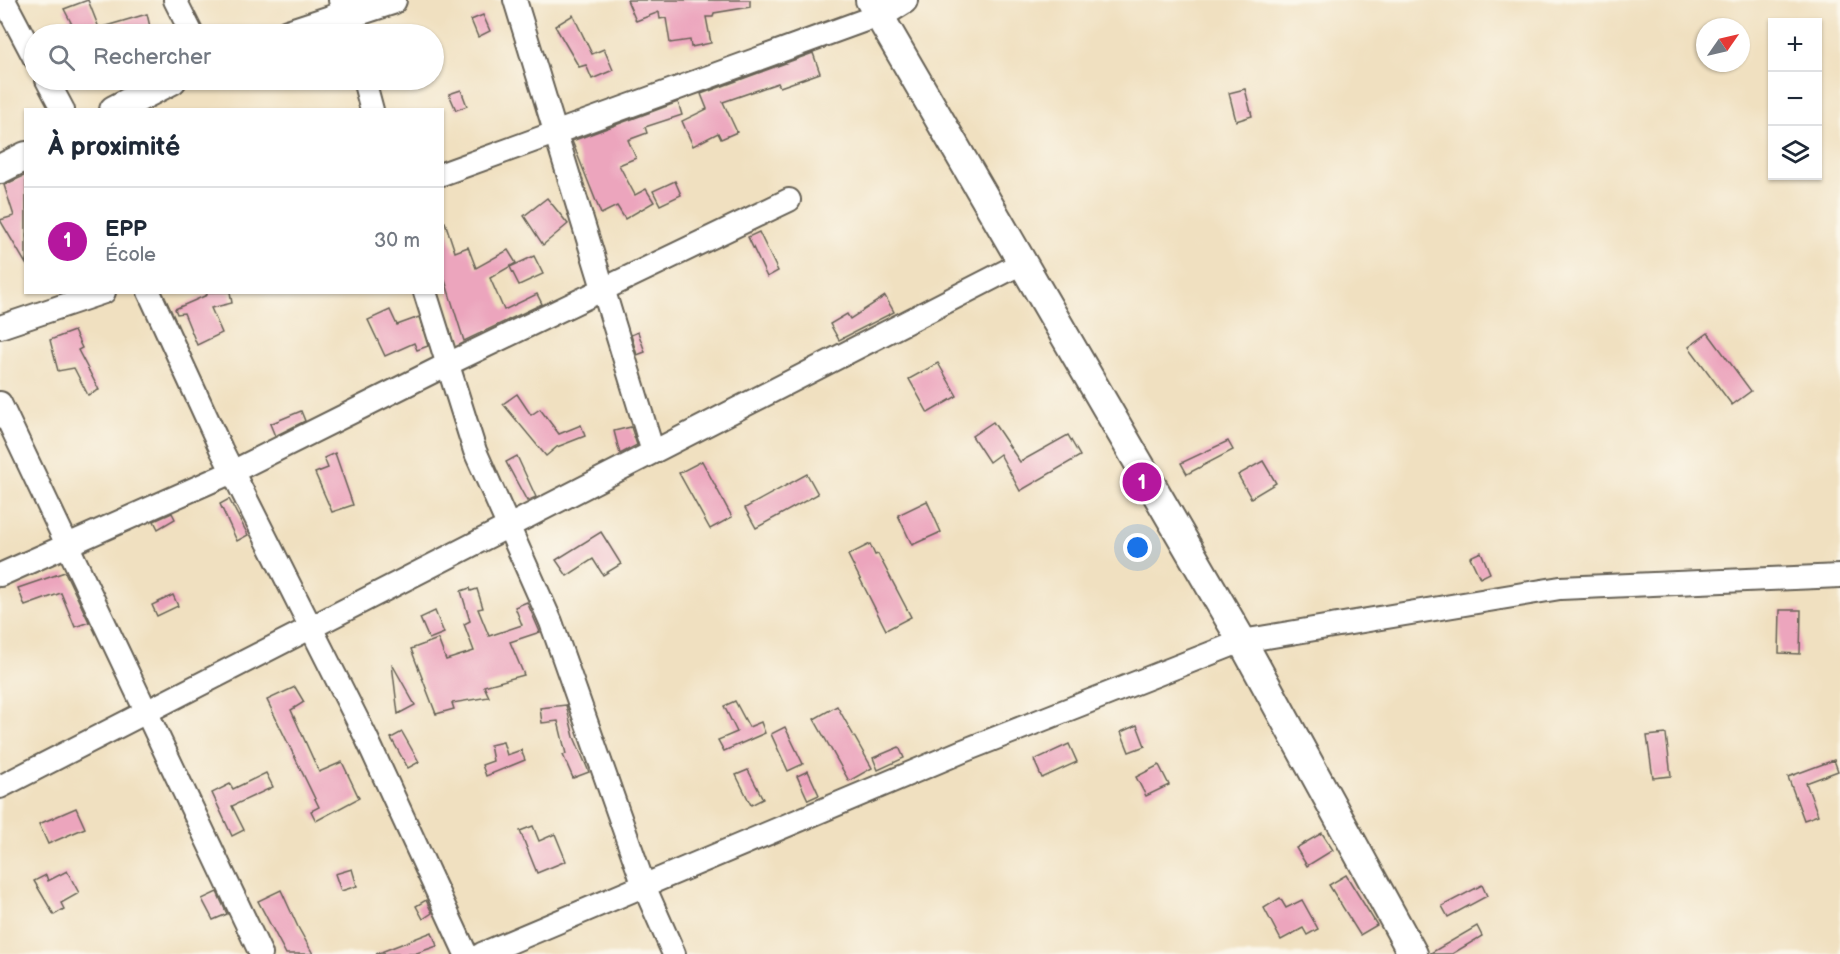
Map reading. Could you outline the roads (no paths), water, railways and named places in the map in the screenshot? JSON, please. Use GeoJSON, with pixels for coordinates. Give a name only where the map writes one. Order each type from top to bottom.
{"type":"FeatureCollection","features":[{"type":"Feature","properties":{"kind":"main road"},"geometry":{"type":"LineString","coordinates":[[322,24],[392,0]]}},
{"type":"Feature","properties":{"kind":"main road"},"geometry":{"type":"LineString","coordinates":[[903,0],[875,8],[1242,641],[1413,954]]}},
{"type":"Feature","properties":{"kind":"main road"},"geometry":{"type":"LineString","coordinates":[[118,108],[153,90]]}},
{"type":"Feature","properties":{"kind":"main road"},"geometry":{"type":"LineString","coordinates":[[0,169],[24,157]]}},
{"type":"Feature","properties":{"kind":"street"},"geometry":{"type":"LineString","coordinates":[[4,0],[24,38]]}},
{"type":"Feature","properties":{"kind":"street"},"geometry":{"type":"LineString","coordinates":[[175,0],[187,24]]}},
{"type":"Feature","properties":{"kind":"street"},"geometry":{"type":"LineString","coordinates":[[514,0],[653,452]]}},
{"type":"Feature","properties":{"kind":"street"},"geometry":{"type":"LineString","coordinates":[[444,173],[554,134],[875,8]]}},
{"type":"Feature","properties":{"kind":"street"},"geometry":{"type":"LineString","coordinates":[[52,90],[62,108]]}},
{"type":"Feature","properties":{"kind":"street"},"geometry":{"type":"LineString","coordinates":[[367,90],[371,108]]}},
{"type":"Feature","properties":{"kind":"street"},"geometry":{"type":"LineString","coordinates":[[0,575],[232,472],[448,364],[789,200]]}},
{"type":"Feature","properties":{"kind":"street"},"geometry":{"type":"LineString","coordinates":[[0,787],[1022,263]]}},
{"type":"Feature","properties":{"kind":"street"},"geometry":{"type":"LineString","coordinates":[[0,327],[98,294]]}},
{"type":"Feature","properties":{"kind":"street"},"geometry":{"type":"LineString","coordinates":[[150,294],[232,472],[312,627],[466,954]]}},
{"type":"Feature","properties":{"kind":"street"},"geometry":{"type":"LineString","coordinates":[[426,294],[475,451],[551,622],[644,886],[674,954]]}},
{"type":"Feature","properties":{"kind":"street"},"geometry":{"type":"LineString","coordinates":[[0,403],[261,954]]}},
{"type":"Feature","properties":{"kind":"street"},"geometry":{"type":"LineString","coordinates":[[482,954],[963,751],[1242,641],[1560,588],[1840,576]]}},
{"type":"Feature","properties":{"kind":"place","name":"EPP"},"geometry":{"type":"Point","coordinates":[1142,482]}}]}
